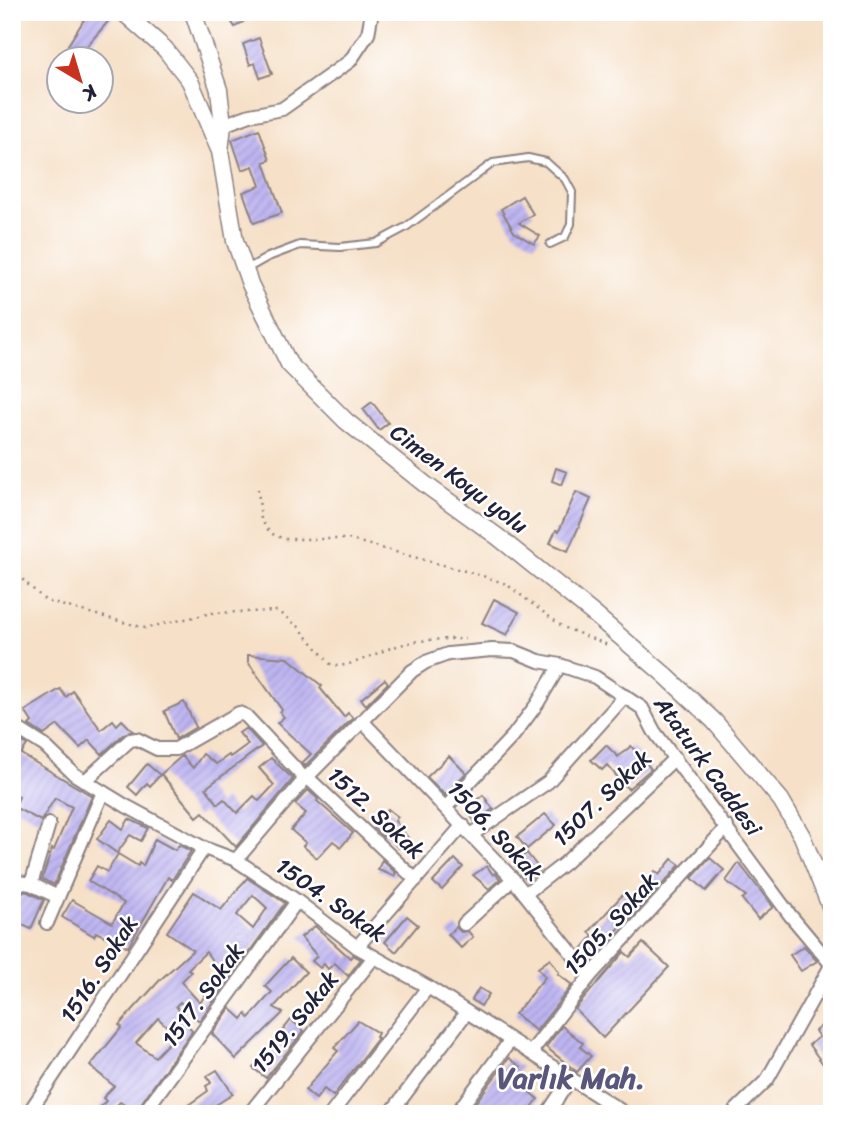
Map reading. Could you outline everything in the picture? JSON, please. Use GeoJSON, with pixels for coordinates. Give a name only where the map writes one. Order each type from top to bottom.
{"type":"FeatureCollection","features":[{"type":"Feature","properties":{"kind":"street"},"geometry":{"type":"LineString","coordinates":[[123,12],[165,49],[190,81],[220,152]]}},
{"type":"Feature","properties":{"kind":"street","name":"Cimen Koyu yolu"},"geometry":{"type":"LineString","coordinates":[[193,12],[219,90],[223,125],[220,152],[235,241],[245,270],[289,364],[346,421],[426,485],[499,537],[595,615],[714,721],[781,800],[802,836],[829,895],[832,911]]}},
{"type":"Feature","properties":{"kind":"street"},"geometry":{"type":"LineString","coordinates":[[223,125],[250,115],[282,109],[350,61],[368,34],[372,12]]}},
{"type":"Feature","properties":{"kind":"street","name":"Ataturk Caddesi"},"geometry":{"type":"LineString","coordinates":[[236,860],[306,778],[412,671],[426,662],[448,654],[514,651],[595,677],[642,708],[654,731],[790,915],[831,964]]}},
{"type":"Feature","properties":{"kind":"street"},"geometry":{"type":"LineString","coordinates":[[446,807],[513,736],[561,665]]}},
{"type":"Feature","properties":{"kind":"street"},"geometry":{"type":"LineString","coordinates":[[358,947],[416,880],[467,830],[548,782],[625,696]]}},
{"type":"Feature","properties":{"kind":"street","name":"1512. Sokak"},"geometry":{"type":"LineString","coordinates":[[85,781],[130,740],[137,738],[157,749],[176,749],[239,713],[247,716],[306,778],[416,880]]}},
{"type":"Feature","properties":{"kind":"street","name":"1506. Sokak"},"geometry":{"type":"LineString","coordinates":[[362,721],[513,879],[590,976]]}},
{"type":"Feature","properties":{"kind":"street","name":"1504. Sokak"},"geometry":{"type":"LineString","coordinates":[[12,725],[45,746],[85,781],[204,848],[236,860],[358,947],[467,1012],[626,1114]]}},
{"type":"Feature","properties":{"kind":"street","name":"1507. Sokak"},"geometry":{"type":"LineString","coordinates":[[525,894],[565,863],[675,758]]}},
{"type":"Feature","properties":{"kind":"street"},"geometry":{"type":"LineString","coordinates":[[47,923],[103,792]]}},
{"type":"Feature","properties":{"kind":"street"},"geometry":{"type":"LineString","coordinates":[[31,884],[49,824]]}},
{"type":"Feature","properties":{"kind":"street","name":"1505. Sokak"},"geometry":{"type":"LineString","coordinates":[[531,1052],[590,976],[727,827]]}},
{"type":"Feature","properties":{"kind":"street","name":"1516. Sokak"},"geometry":{"type":"LineString","coordinates":[[28,1114],[204,848]]}},
{"type":"Feature","properties":{"kind":"street"},"geometry":{"type":"LineString","coordinates":[[464,924],[513,879]]}},
{"type":"Feature","properties":{"kind":"street"},"geometry":{"type":"LineString","coordinates":[[12,881],[31,884],[58,897]]}},
{"type":"Feature","properties":{"kind":"street","name":"1517. Sokak"},"geometry":{"type":"LineString","coordinates":[[144,1114],[297,901]]}},
{"type":"Feature","properties":{"kind":"street","name":"1519. Sokak"},"geometry":{"type":"LineString","coordinates":[[249,1114],[374,957]]}},
{"type":"Feature","properties":{"kind":"street"},"geometry":{"type":"LineString","coordinates":[[732,1114],[767,1080],[831,964]]}},
{"type":"Feature","properties":{"kind":"street"},"geometry":{"type":"LineString","coordinates":[[331,1114],[428,988]]}},
{"type":"Feature","properties":{"kind":"street"},"geometry":{"type":"LineString","coordinates":[[390,1114],[467,1012]]}},
{"type":"Feature","properties":{"kind":"street"},"geometry":{"type":"LineString","coordinates":[[456,1114],[510,1041]]}},
{"type":"Feature","properties":{"kind":"street"},"geometry":{"type":"LineString","coordinates":[[547,1114],[571,1078]]}},
{"type":"Feature","properties":{"kind":"lane"},"geometry":{"type":"LineString","coordinates":[[245,270],[268,257],[300,245],[340,247],[376,243],[406,228],[493,163],[528,158],[546,162],[565,179],[572,192],[571,225],[565,237],[550,244]]}},
{"type":"Feature","properties":{"kind":"path"},"geometry":{"type":"LineString","coordinates":[[258,489],[261,519],[274,535],[285,539],[348,539],[483,576],[506,584],[563,626],[614,648]]}},
{"type":"Feature","properties":{"kind":"path"},"geometry":{"type":"LineString","coordinates":[[12,570],[46,601],[145,628],[212,613],[277,611],[298,626],[332,666],[366,660],[394,647],[425,640],[475,638]]}},
{"type":"Feature","properties":{"kind":"building"},"geometry":{"type":"Polygon","coordinates":[[[89,12],[113,12],[113,16],[87,46],[68,45],[89,12]]]}},
{"type":"Feature","properties":{"kind":"building"},"geometry":{"type":"Polygon","coordinates":[[[225,12],[258,12],[235,27],[225,12]]]}},
{"type":"Feature","properties":{"kind":"building"},"geometry":{"type":"Polygon","coordinates":[[[259,38],[272,74],[260,78],[255,63],[250,65],[243,44],[259,38]]]}},
{"type":"Feature","properties":{"kind":"building"},"geometry":{"type":"Polygon","coordinates":[[[259,129],[270,160],[264,162],[282,213],[254,223],[243,192],[260,186],[253,166],[242,170],[232,140],[259,129]]]}},
{"type":"Feature","properties":{"kind":"building"},"geometry":{"type":"Polygon","coordinates":[[[522,196],[533,214],[519,223],[540,236],[534,244],[514,232],[501,209],[522,196]]]}},
{"type":"Feature","properties":{"kind":"building"},"geometry":{"type":"Polygon","coordinates":[[[372,402],[388,423],[379,430],[363,409],[372,402]]]}},
{"type":"Feature","properties":{"kind":"building"},"geometry":{"type":"Polygon","coordinates":[[[556,468],[567,472],[562,485],[552,481],[556,468]]]}},
{"type":"Feature","properties":{"kind":"building"},"geometry":{"type":"Polygon","coordinates":[[[576,492],[591,499],[568,551],[550,543],[556,530],[559,531],[576,492]]]}},
{"type":"Feature","properties":{"kind":"building"},"geometry":{"type":"Polygon","coordinates":[[[494,599],[519,612],[507,635],[482,623],[494,599]]]}},
{"type":"Feature","properties":{"kind":"building"},"geometry":{"type":"Polygon","coordinates":[[[248,655],[288,658],[322,686],[320,688],[344,717],[348,713],[353,718],[305,766],[302,763],[311,754],[277,723],[284,717],[280,712],[282,710],[248,662],[248,655]]]}},
{"type":"Feature","properties":{"kind":"building"},"geometry":{"type":"Polygon","coordinates":[[[385,679],[388,683],[366,705],[361,699],[385,679]]]}},
{"type":"Feature","properties":{"kind":"building"},"geometry":{"type":"Polygon","coordinates":[[[60,689],[66,697],[73,691],[101,730],[113,720],[117,725],[122,720],[133,731],[124,734],[102,754],[89,740],[80,748],[58,725],[44,735],[29,725],[32,722],[25,711],[60,689]]]}},
{"type":"Feature","properties":{"kind":"building"},"geometry":{"type":"Polygon","coordinates":[[[184,702],[196,727],[176,739],[164,711],[184,702]]]}},
{"type":"Feature","properties":{"kind":"building"},"geometry":{"type":"Polygon","coordinates":[[[246,728],[262,746],[206,788],[218,804],[224,799],[237,813],[254,796],[259,801],[274,785],[259,768],[271,758],[293,779],[236,847],[203,812],[197,817],[161,774],[182,756],[193,768],[203,754],[216,764],[229,755],[230,757],[248,744],[239,733],[246,728]]]}},
{"type":"Feature","properties":{"kind":"building"},"geometry":{"type":"Polygon","coordinates":[[[18,739],[27,745],[21,754],[92,796],[54,885],[42,879],[52,849],[54,850],[72,807],[55,798],[41,821],[14,807],[19,797],[12,793],[12,740],[18,739]]]}},
{"type":"Feature","properties":{"kind":"building"},"geometry":{"type":"Polygon","coordinates":[[[606,745],[618,757],[631,746],[651,769],[628,789],[607,765],[602,770],[591,760],[606,745]]]}},
{"type":"Feature","properties":{"kind":"building"},"geometry":{"type":"Polygon","coordinates":[[[449,756],[466,773],[445,795],[427,777],[449,756]]]}},
{"type":"Feature","properties":{"kind":"building"},"geometry":{"type":"Polygon","coordinates":[[[147,764],[160,775],[150,786],[147,783],[137,795],[128,787],[147,764]]]}},
{"type":"Feature","properties":{"kind":"building"},"geometry":{"type":"Polygon","coordinates":[[[308,790],[353,833],[341,847],[333,841],[317,858],[303,846],[306,843],[291,830],[306,813],[295,804],[308,790]]]}},
{"type":"Feature","properties":{"kind":"building"},"geometry":{"type":"Polygon","coordinates":[[[483,795],[493,809],[475,822],[466,809],[483,795]]]}},
{"type":"Feature","properties":{"kind":"building"},"geometry":{"type":"Polygon","coordinates":[[[388,809],[398,817],[395,821],[408,838],[398,848],[386,833],[383,837],[374,828],[388,809]]]}},
{"type":"Feature","properties":{"kind":"building"},"geometry":{"type":"Polygon","coordinates":[[[545,814],[556,825],[527,849],[517,837],[545,814]]]}},
{"type":"Feature","properties":{"kind":"building"},"geometry":{"type":"Polygon","coordinates":[[[129,819],[148,828],[141,841],[130,835],[117,853],[97,839],[111,820],[123,829],[129,819]]]}},
{"type":"Feature","properties":{"kind":"building"},"geometry":{"type":"Polygon","coordinates":[[[155,839],[175,850],[179,845],[191,851],[172,880],[168,877],[128,947],[109,936],[108,938],[96,932],[94,936],[62,917],[72,900],[112,923],[124,903],[88,881],[97,866],[107,872],[118,854],[138,866],[139,863],[143,866],[155,839]]]}},
{"type":"Feature","properties":{"kind":"building"},"geometry":{"type":"Polygon","coordinates":[[[527,853],[540,870],[527,880],[514,863],[527,853]]]}},
{"type":"Feature","properties":{"kind":"building"},"geometry":{"type":"Polygon","coordinates":[[[710,858],[724,870],[706,891],[692,878],[710,858]]]}},
{"type":"Feature","properties":{"kind":"building"},"geometry":{"type":"Polygon","coordinates":[[[455,859],[463,867],[442,890],[433,882],[455,859]]]}},
{"type":"Feature","properties":{"kind":"building"},"geometry":{"type":"Polygon","coordinates":[[[672,859],[680,865],[627,923],[625,921],[590,963],[581,950],[593,936],[589,932],[625,892],[631,898],[655,871],[659,875],[672,859]]]}},
{"type":"Feature","properties":{"kind":"building"},"geometry":{"type":"Polygon","coordinates":[[[382,860],[396,873],[394,876],[378,870],[382,860]]]}},
{"type":"Feature","properties":{"kind":"building"},"geometry":{"type":"Polygon","coordinates":[[[739,863],[773,907],[758,919],[742,899],[746,896],[726,881],[739,863]]]}},
{"type":"Feature","properties":{"kind":"building"},"geometry":{"type":"Polygon","coordinates":[[[487,866],[493,875],[495,873],[500,879],[489,889],[473,875],[487,866]]]}},
{"type":"Feature","properties":{"kind":"building"},"geometry":{"type":"Polygon","coordinates":[[[247,878],[285,903],[199,1021],[180,1002],[176,1006],[192,1031],[135,1112],[120,1102],[109,1114],[94,1114],[106,1101],[103,1098],[114,1086],[90,1066],[122,1027],[119,1025],[160,980],[193,950],[167,932],[194,892],[221,910],[247,878]],[[253,895],[237,915],[253,929],[267,908],[253,895]],[[206,952],[188,969],[191,972],[181,982],[200,1003],[220,972],[206,952]],[[158,1018],[136,1043],[155,1057],[176,1035],[158,1018]]]}},
{"type":"Feature","properties":{"kind":"building"},"geometry":{"type":"Polygon","coordinates":[[[12,890],[28,892],[44,900],[31,929],[12,920],[12,890]]]}},
{"type":"Feature","properties":{"kind":"building"},"geometry":{"type":"Polygon","coordinates":[[[407,916],[418,925],[396,952],[385,942],[407,916]]]}},
{"type":"Feature","properties":{"kind":"building"},"geometry":{"type":"Polygon","coordinates":[[[315,926],[350,958],[353,955],[361,959],[348,976],[335,963],[328,969],[324,964],[320,968],[312,961],[317,956],[301,937],[315,926]]]}},
{"type":"Feature","properties":{"kind":"building"},"geometry":{"type":"Polygon","coordinates":[[[456,927],[461,932],[468,931],[473,937],[461,948],[448,934],[456,927]]]}},
{"type":"Feature","properties":{"kind":"building"},"geometry":{"type":"Polygon","coordinates":[[[643,943],[669,967],[603,1038],[575,1009],[624,952],[630,957],[643,943]]]}},
{"type":"Feature","properties":{"kind":"building"},"geometry":{"type":"Polygon","coordinates":[[[804,946],[817,961],[801,971],[790,955],[804,946]]]}},
{"type":"Feature","properties":{"kind":"building"},"geometry":{"type":"Polygon","coordinates":[[[291,958],[306,972],[274,1007],[283,1013],[236,1059],[212,1034],[230,1008],[242,1019],[246,1014],[249,1018],[272,992],[265,986],[291,958]]]}},
{"type":"Feature","properties":{"kind":"building"},"geometry":{"type":"Polygon","coordinates":[[[550,959],[558,974],[572,985],[536,1031],[515,1014],[545,977],[538,968],[550,959]]]}},
{"type":"Feature","properties":{"kind":"building"},"geometry":{"type":"Polygon","coordinates":[[[479,988],[489,994],[481,1006],[472,1000],[479,988]]]}},
{"type":"Feature","properties":{"kind":"building"},"geometry":{"type":"Polygon","coordinates":[[[832,1017],[832,1076],[809,1045],[819,1037],[815,1031],[832,1017]]]}},
{"type":"Feature","properties":{"kind":"building"},"geometry":{"type":"Polygon","coordinates":[[[291,1020],[304,1031],[266,1078],[253,1068],[291,1020]]]}},
{"type":"Feature","properties":{"kind":"building"},"geometry":{"type":"Polygon","coordinates":[[[358,1021],[378,1033],[378,1038],[333,1096],[324,1089],[316,1099],[305,1090],[338,1051],[334,1048],[358,1021]]]}},
{"type":"Feature","properties":{"kind":"building"},"geometry":{"type":"Polygon","coordinates":[[[562,1026],[583,1043],[580,1047],[591,1056],[577,1072],[546,1047],[562,1026]]]}},
{"type":"Feature","properties":{"kind":"building"},"geometry":{"type":"Polygon","coordinates":[[[509,1058],[521,1067],[513,1079],[538,1099],[527,1114],[483,1114],[473,1106],[509,1058]]]}},
{"type":"Feature","properties":{"kind":"building"},"geometry":{"type":"Polygon","coordinates":[[[217,1070],[233,1094],[208,1110],[211,1114],[189,1114],[184,1108],[208,1091],[206,1086],[211,1083],[207,1076],[217,1070]]]}},
{"type":"Feature","properties":{"kind":"district","name":"Varlık Mah."},"geometry":{"type":"Point","coordinates":[571,1078]}}]}
